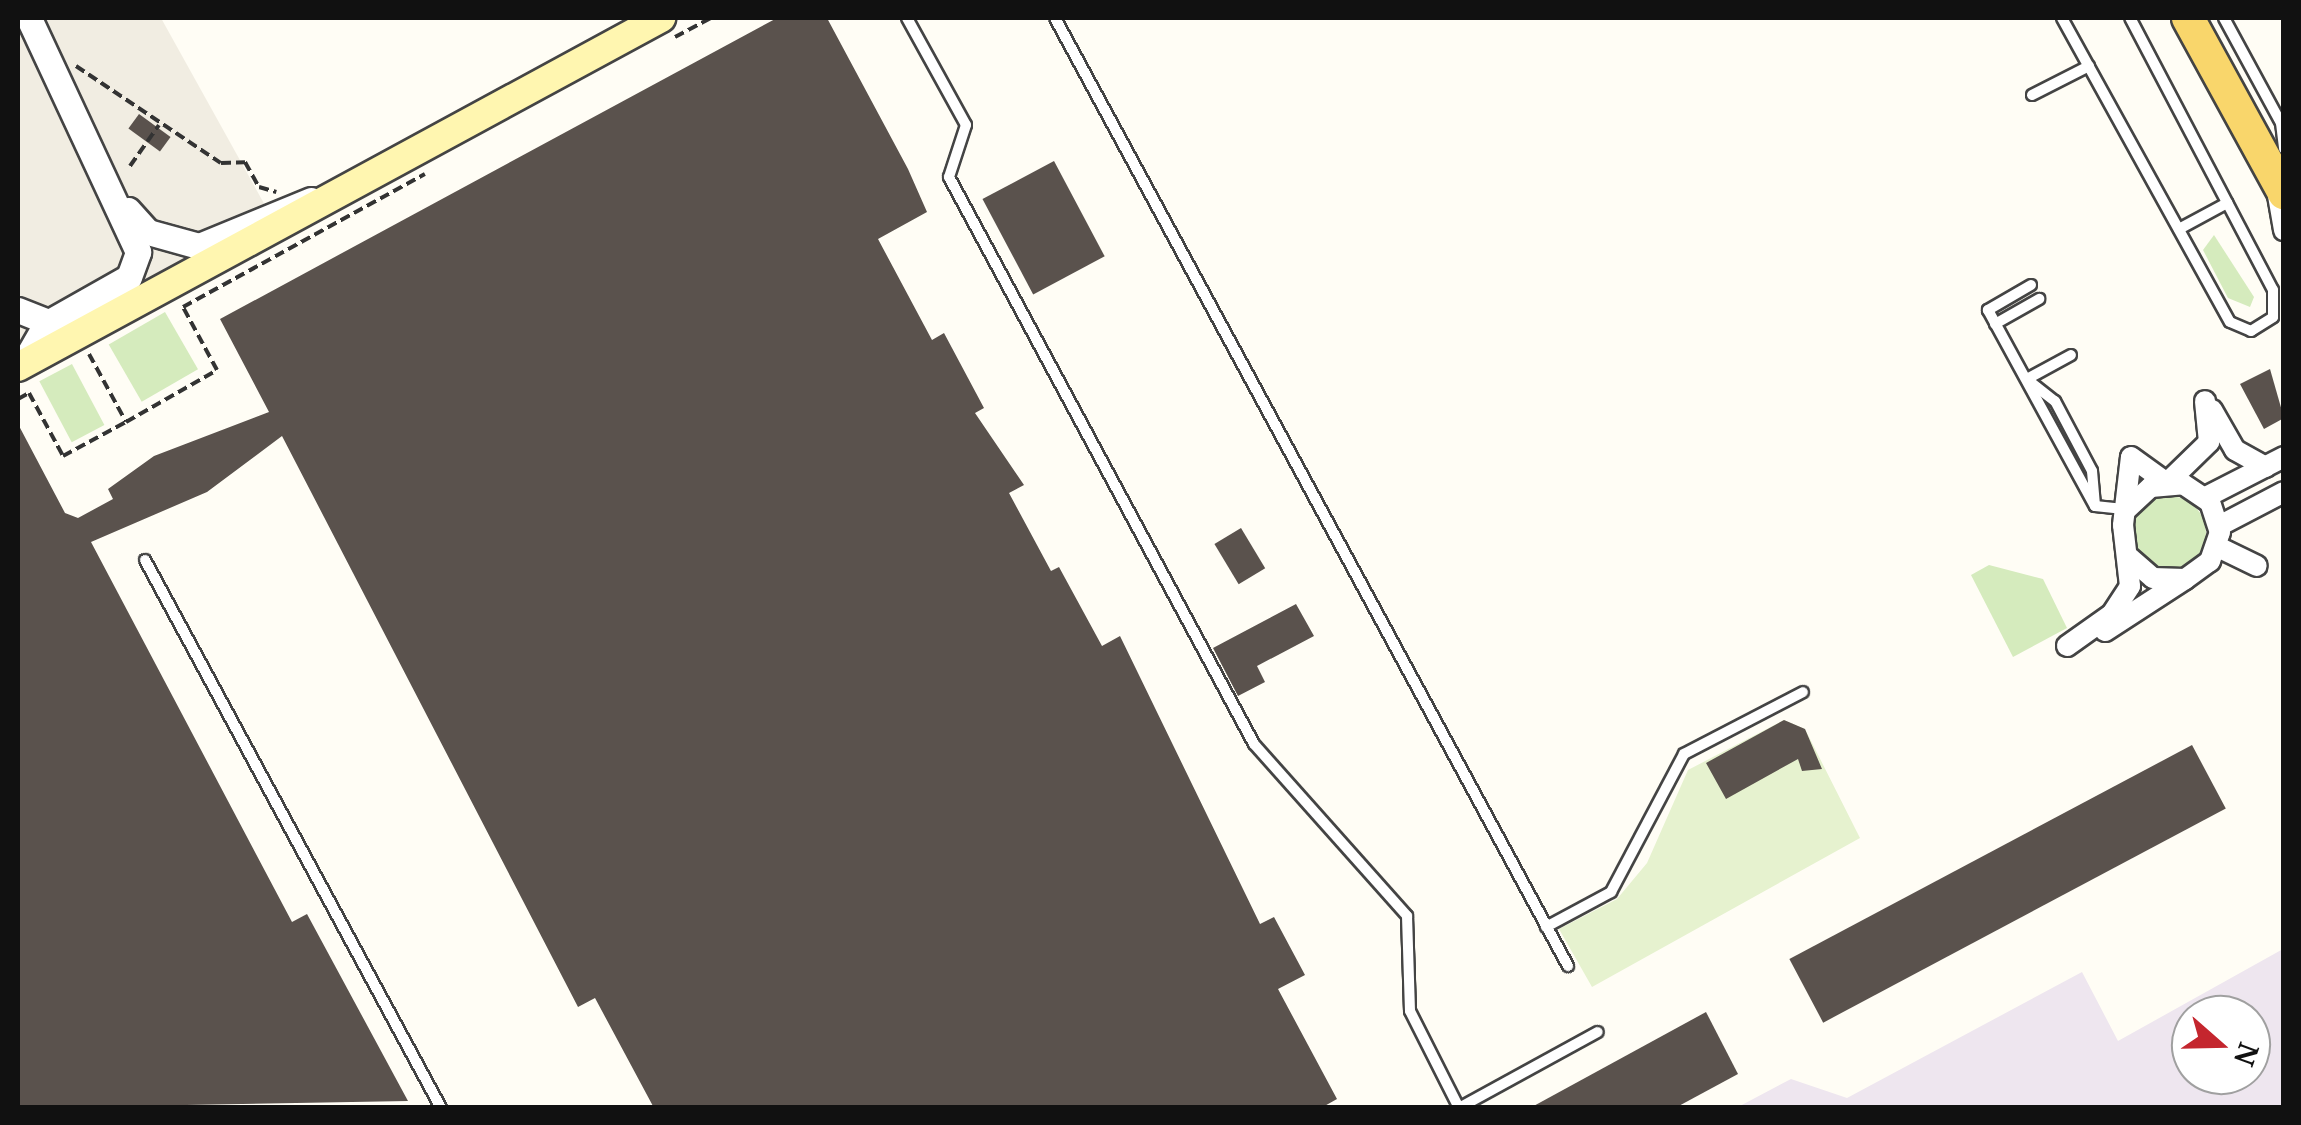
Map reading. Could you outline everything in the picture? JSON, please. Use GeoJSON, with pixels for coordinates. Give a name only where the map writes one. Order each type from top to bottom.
{"type":"FeatureCollection","features":[{"type":"Feature","properties":{"kind":"main road"},"geometry":{"type":"LineString","coordinates":[[20,366],[86,342],[326,196],[661,18]]}},
{"type":"Feature","properties":{"kind":"main road"},"geometry":{"type":"LineString","coordinates":[[2188,18],[2281,173]]}},
{"type":"Feature","properties":{"kind":"street"},"geometry":{"type":"LineString","coordinates":[[20,366],[46,324],[130,277],[138,252],[122,204],[26,28]]}},
{"type":"Feature","properties":{"kind":"street"},"geometry":{"type":"LineString","coordinates":[[2281,173],[2284,230]]}},
{"type":"Feature","properties":{"kind":"street"},"geometry":{"type":"LineString","coordinates":[[122,204],[148,232],[199,246],[326,196]]}},
{"type":"Feature","properties":{"kind":"street"},"geometry":{"type":"LineString","coordinates":[[18,310],[86,342]]}},
{"type":"Feature","properties":{"kind":"street"},"geometry":{"type":"LineString","coordinates":[[2127,510],[2167,483],[2208,442],[2204,401],[2236,450],[2275,462]]}},
{"type":"Feature","properties":{"kind":"street"},"geometry":{"type":"LineString","coordinates":[[2275,462],[2206,497],[2167,483],[2131,457],[2124,602],[2067,646],[2160,602],[2201,577],[2218,537],[2284,492]]}},
{"type":"Feature","properties":{"kind":"street"},"geometry":{"type":"LineString","coordinates":[[2206,497],[2218,537],[2257,566]]}},
{"type":"Feature","properties":{"kind":"street"},"geometry":{"type":"LineString","coordinates":[[2129,557],[2153,578],[2201,577]]}},
{"type":"Feature","properties":{"kind":"lane"},"geometry":{"type":"LineString","coordinates":[[907,18],[966,125],[949,177],[1254,744],[1407,916],[1410,1011],[1459,1108],[1598,1032]]}},
{"type":"Feature","properties":{"kind":"lane"},"geometry":{"type":"LineString","coordinates":[[1055,18],[1568,966]]}},
{"type":"Feature","properties":{"kind":"lane"},"geometry":{"type":"LineString","coordinates":[[2062,18],[2230,322],[2250,331],[2273,318],[2273,290],[2130,18]]}},
{"type":"Feature","properties":{"kind":"lane"},"geometry":{"type":"LineString","coordinates":[[2224,18],[2281,123],[2281,173]]}},
{"type":"Feature","properties":{"kind":"lane"},"geometry":{"type":"LineString","coordinates":[[2032,95],[2089,66]]}},
{"type":"Feature","properties":{"kind":"lane"},"geometry":{"type":"LineString","coordinates":[[2179,229],[2228,203]]}},
{"type":"Feature","properties":{"kind":"lane"},"geometry":{"type":"LineString","coordinates":[[2031,285],[1988,310],[2027,380],[2055,400],[2092,472],[2095,506],[2127,510]]}},
{"type":"Feature","properties":{"kind":"lane"},"geometry":{"type":"LineString","coordinates":[[1996,324],[2039,299]]}},
{"type":"Feature","properties":{"kind":"lane"},"geometry":{"type":"LineString","coordinates":[[2027,380],[2071,355]]}},
{"type":"Feature","properties":{"kind":"lane"},"geometry":{"type":"LineString","coordinates":[[146,560],[442,1108]]}},
{"type":"Feature","properties":{"kind":"lane"},"geometry":{"type":"LineString","coordinates":[[1546,926],[1611,892],[1684,754],[1803,692]]}},
{"type":"Feature","properties":{"kind":"path"},"geometry":{"type":"LineString","coordinates":[[76,66],[221,162],[244,162],[259,187],[282,194]]}},
{"type":"Feature","properties":{"kind":"path"},"geometry":{"type":"LineString","coordinates":[[130,166],[159,124]]}},
{"type":"Feature","properties":{"kind":"path"},"geometry":{"type":"LineString","coordinates":[[18,400],[28,394],[63,456],[126,422],[217,370],[183,307],[307,240]]}},
{"type":"Feature","properties":{"kind":"path"},"geometry":{"type":"LineString","coordinates":[[86,342],[126,422]]}},
{"type":"Feature","properties":{"kind":"shaded area"},"geometry":{"type":"Polygon","coordinates":[[[18,18],[161,18],[281,234],[18,382],[18,18]]]}},
{"type":"Feature","properties":{"kind":"shaded area"},"geometry":{"type":"Polygon","coordinates":[[[2283,949],[2283,1107],[1738,1107],[1791,1079],[1847,1098],[2082,972],[2118,1041],[2171,1011],[2171,1095],[2271,1095],[2271,995],[2200,995],[2283,949]]]}},
{"type":"Feature","properties":{"kind":"green space"},"geometry":{"type":"Polygon","coordinates":[[[2214,235],[2254,297],[2250,307],[2228,298],[2203,250],[2214,235]]]}},
{"type":"Feature","properties":{"kind":"green space"},"geometry":{"type":"Polygon","coordinates":[[[165,312],[198,369],[142,402],[109,344],[165,312]]]}},
{"type":"Feature","properties":{"kind":"green space"},"geometry":{"type":"Polygon","coordinates":[[[72,364],[104,425],[72,442],[39,381],[72,364]]]}},
{"type":"Feature","properties":{"kind":"green space"},"geometry":{"type":"Polygon","coordinates":[[[2169,496],[2195,507],[2206,533],[2195,559],[2169,570],[2143,559],[2132,533],[2143,507],[2169,496]]]}},
{"type":"Feature","properties":{"kind":"green space"},"geometry":{"type":"Polygon","coordinates":[[[1989,565],[2043,579],[2067,628],[2013,657],[1971,575],[1989,565]]]}},
{"type":"Feature","properties":{"kind":"green space"},"geometry":{"type":"Polygon","coordinates":[[[1784,720],[1805,729],[1860,838],[1592,987],[1559,929],[1617,899],[1647,863],[1688,770],[1784,720]]]}},
{"type":"Feature","properties":{"kind":"building"},"geometry":{"type":"Polygon","coordinates":[[[777,18],[827,18],[908,169],[927,212],[878,239],[932,340],[944,333],[984,408],[975,413],[1024,485],[1009,493],[1051,571],[1059,567],[1102,646],[1120,636],[1260,924],[1274,917],[1305,975],[1278,989],[1337,1099],[1321,1108],[654,1108],[595,998],[578,1007],[282,436],[207,492],[91,542],[292,922],[307,914],[408,1101],[18,1108],[18,424],[65,513],[78,518],[113,499],[108,489],[154,456],[269,412],[220,319],[777,18]]]}},
{"type":"Feature","properties":{"kind":"building"},"geometry":{"type":"Polygon","coordinates":[[[139,114],[171,137],[160,151],[128,129],[139,114]]]}},
{"type":"Feature","properties":{"kind":"building"},"geometry":{"type":"Polygon","coordinates":[[[1054,161],[1105,256],[1033,294],[982,199],[1054,161]]]}},
{"type":"Feature","properties":{"kind":"building"},"geometry":{"type":"Polygon","coordinates":[[[2270,369],[2284,418],[2264,429],[2240,384],[2270,369]]]}},
{"type":"Feature","properties":{"kind":"building"},"geometry":{"type":"Polygon","coordinates":[[[1241,528],[1265,568],[1239,584],[1214,544],[1241,528]]]}},
{"type":"Feature","properties":{"kind":"building"},"geometry":{"type":"Polygon","coordinates":[[[1296,604],[1314,636],[1257,666],[1265,682],[1238,696],[1213,648],[1296,604]]]}},
{"type":"Feature","properties":{"kind":"building"},"geometry":{"type":"Polygon","coordinates":[[[1784,720],[1805,729],[1822,769],[1802,771],[1798,759],[1726,799],[1706,763],[1784,720]]]}},
{"type":"Feature","properties":{"kind":"building"},"geometry":{"type":"Polygon","coordinates":[[[2192,745],[2226,809],[1823,1023],[1789,959],[2192,745]]]}},
{"type":"Feature","properties":{"kind":"building"},"geometry":{"type":"Polygon","coordinates":[[[1706,1012],[1738,1074],[1675,1108],[1530,1108],[1706,1012]]]}}]}
